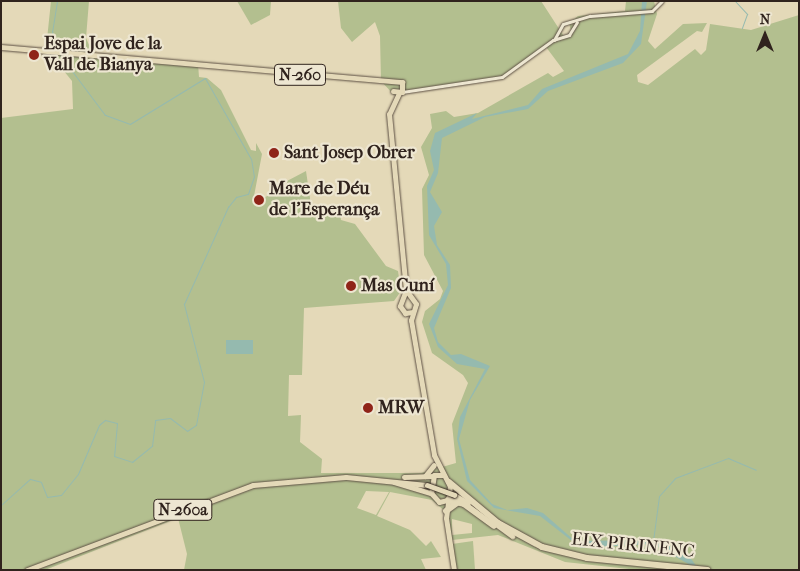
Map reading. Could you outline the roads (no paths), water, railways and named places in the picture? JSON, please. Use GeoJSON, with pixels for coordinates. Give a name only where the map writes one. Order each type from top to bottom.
{"type":"FeatureCollection","features":[{"type":"Feature","properties":{"kind":"highway"},"geometry":{"type":"LineString","coordinates":[[449,482],[514,536]]}},
{"type":"Feature","properties":{"kind":"highway"},"geometry":{"type":"LineString","coordinates":[[448,500],[464,504],[514,536]]}},
{"type":"Feature","properties":{"kind":"highway"},"geometry":{"type":"LineString","coordinates":[[446,511],[452,504],[464,504]]}},
{"type":"Feature","properties":{"kind":"highway","name":"EIX PIRINENC"},"geometry":{"type":"LineString","coordinates":[[514,536],[576,556],[708,570]]}},
{"type":"Feature","properties":{"kind":"main road","name":"N-260"},"geometry":{"type":"LineString","coordinates":[[1,47],[386,81],[400,92]]}},
{"type":"Feature","properties":{"kind":"main road"},"geometry":{"type":"LineString","coordinates":[[404,86],[393,86],[390,126],[406,290],[400,306],[410,313]]}},
{"type":"Feature","properties":{"kind":"main road"},"geometry":{"type":"LineString","coordinates":[[392,102],[404,86]]}},
{"type":"Feature","properties":{"kind":"main road"},"geometry":{"type":"LineString","coordinates":[[406,290],[416,304],[410,313],[434,455],[431,492],[447,525]]}},
{"type":"Feature","properties":{"kind":"main road"},"geometry":{"type":"LineString","coordinates":[[404,298],[411,297]]}},
{"type":"Feature","properties":{"kind":"main road"},"geometry":{"type":"LineString","coordinates":[[434,455],[449,482],[446,511],[454,570]]}},
{"type":"Feature","properties":{"kind":"main road"},"geometry":{"type":"LineString","coordinates":[[419,478],[434,465]]}},
{"type":"Feature","properties":{"kind":"main road"},"geometry":{"type":"LineString","coordinates":[[433,476],[444,475]]}},
{"type":"Feature","properties":{"kind":"main road","name":"N-260a"},"geometry":{"type":"LineString","coordinates":[[371,478],[419,478],[433,476]]}},
{"type":"Feature","properties":{"kind":"main road","name":"N-260a"},"geometry":{"type":"LineString","coordinates":[[346,477],[431,492]]}},
{"type":"Feature","properties":{"kind":"main road","name":"EIX PIRINENC"},"geometry":{"type":"LineString","coordinates":[[27,570],[241,489],[289,480],[346,477],[427,485],[454,495],[514,536]]}},
{"type":"Feature","properties":{"kind":"main road"},"geometry":{"type":"LineString","coordinates":[[437,501],[448,500]]}},
{"type":"Feature","properties":{"kind":"street"},"geometry":{"type":"LineString","coordinates":[[553,40],[561,24],[569,25],[587,17],[634,13],[656,8],[662,1]]}},
{"type":"Feature","properties":{"kind":"street"},"geometry":{"type":"LineString","coordinates":[[400,92],[502,78],[553,40],[572,30],[577,22]]}},
{"type":"Feature","properties":{"kind":"street"},"geometry":{"type":"LineString","coordinates":[[569,25],[572,30]]}},
{"type":"Feature","properties":{"kind":"street"},"geometry":{"type":"LineString","coordinates":[[558,31],[563,36]]}},
{"type":"Feature","properties":{"kind":"street"},"geometry":{"type":"LineString","coordinates":[[404,86],[415,90]]}},
{"type":"Feature","properties":{"kind":"water"},"geometry":{"type":"Polygon","coordinates":[[[642,1],[647,1],[641,44],[623,63],[548,91],[528,109],[485,117],[442,138],[438,173],[430,192],[442,212],[434,226],[437,245],[450,265],[451,288],[434,328],[438,342],[451,355],[461,354],[490,366],[470,400],[459,439],[470,480],[492,504],[507,510],[527,508],[543,513],[575,541],[648,540],[665,543],[692,560],[699,570],[653,544],[581,548],[540,516],[494,508],[467,481],[457,439],[460,417],[485,369],[457,364],[438,347],[429,324],[448,285],[446,264],[429,235],[427,186],[434,170],[430,151],[435,133],[477,113],[472,119],[528,105],[542,89],[628,54],[640,31],[642,1]]]}},
{"type":"Feature","properties":{"kind":"water"},"geometry":{"type":"Polygon","coordinates":[[[226,340],[253,340],[253,354],[226,354],[226,340]]]}},
{"type":"Feature","properties":{"kind":"waterway"},"geometry":{"type":"LineString","coordinates":[[57,1],[52,31],[57,49]]}},
{"type":"Feature","properties":{"kind":"waterway"},"geometry":{"type":"LineString","coordinates":[[735,1],[747,14],[742,28]]}},
{"type":"Feature","properties":{"kind":"waterway"},"geometry":{"type":"LineString","coordinates":[[1,505],[30,479],[41,482],[47,497],[61,495],[78,474],[99,425],[105,420],[117,423],[114,456],[132,462],[152,446],[155,420],[170,418],[187,431],[196,425],[204,382],[184,304],[228,207],[236,197],[248,194],[254,177],[251,159],[205,78],[130,124],[105,115],[60,55]]}},
{"type":"Feature","properties":{"kind":"waterway"},"geometry":{"type":"LineString","coordinates":[[653,541],[659,496],[675,478],[728,458],[756,470]]}},
{"type":"Feature","properties":{"kind":"place","name":"Espai Jove de la Vall de Bianya"},"geometry":{"type":"Point","coordinates":[34,55]}},
{"type":"Feature","properties":{"kind":"place","name":"Sant Josep Obrer"},"geometry":{"type":"Point","coordinates":[274,153]}},
{"type":"Feature","properties":{"kind":"place","name":"Mare de Déu de l'Esperança"},"geometry":{"type":"Point","coordinates":[259,200]}},
{"type":"Feature","properties":{"kind":"place","name":"Mas Cuní"},"geometry":{"type":"Point","coordinates":[351,286]}},
{"type":"Feature","properties":{"kind":"place","name":"MRW"},"geometry":{"type":"Point","coordinates":[368,408]}}]}
